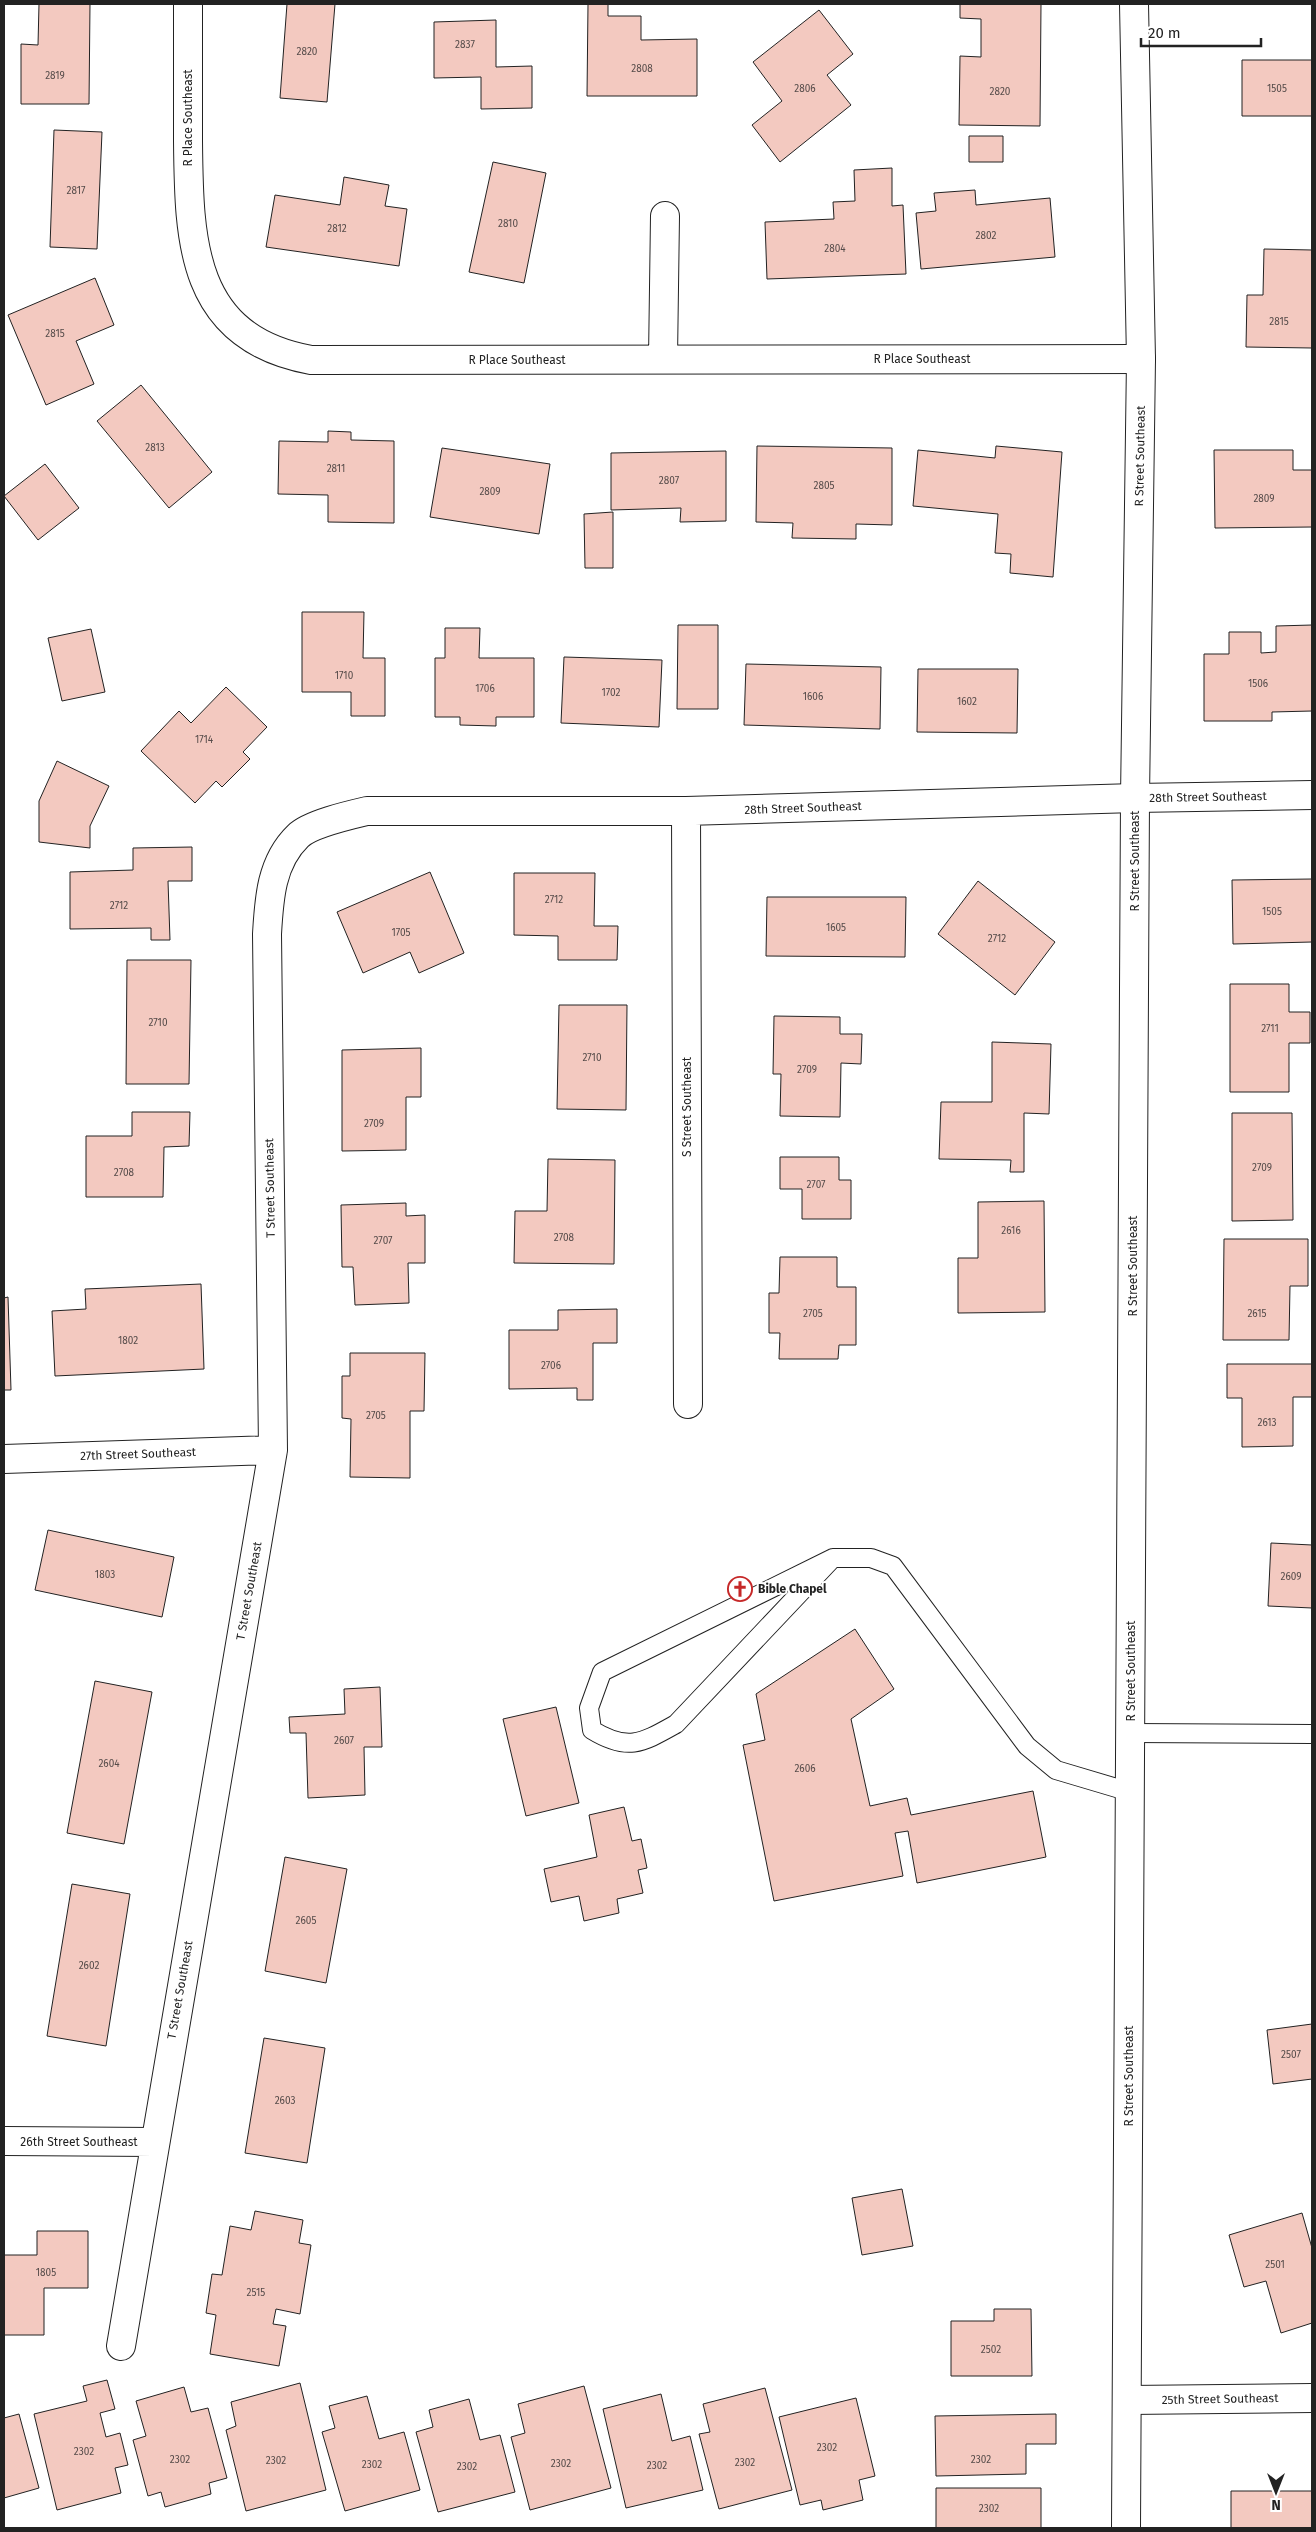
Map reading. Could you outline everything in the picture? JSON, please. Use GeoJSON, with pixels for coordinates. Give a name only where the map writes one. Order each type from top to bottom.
{"type":"FeatureCollection","features":[{"type":"Feature","properties":{"kind":"street","name":"R Place Southeast"},"geometry":{"type":"LineString","coordinates":[[188,4],[189,192],[191,227],[196,257],[207,287],[221,310],[257,344],[285,355],[310,360],[1141,359]]}},
{"type":"Feature","properties":{"kind":"street","name":"R Street Southeast"},"geometry":{"type":"LineString","coordinates":[[1126,2528],[1135,798],[1141,359],[1134,4]]}},
{"type":"Feature","properties":{"kind":"street"},"geometry":{"type":"LineString","coordinates":[[662,359],[665,216]]}},
{"type":"Feature","properties":{"kind":"street","name":"28th Street Southeast"},"geometry":{"type":"LineString","coordinates":[[299,835],[332,820],[367,811],[686,811],[1135,798],[1312,795]]}},
{"type":"Feature","properties":{"kind":"street","name":"S Street Southeast"},"geometry":{"type":"LineString","coordinates":[[686,811],[688,1404]]}},
{"type":"Feature","properties":{"kind":"street","name":"T Street Southeast"},"geometry":{"type":"LineString","coordinates":[[121,2346],[154,2142],[273,1450],[267,934],[269,892],[282,857],[299,835]]}},
{"type":"Feature","properties":{"kind":"street","name":"27th Street Southeast"},"geometry":{"type":"LineString","coordinates":[[4,1459],[273,1450]]}},
{"type":"Feature","properties":{"kind":"street","name":"26th Street Southeast"},"geometry":{"type":"LineString","coordinates":[[4,2141],[154,2142]]}},
{"type":"Feature","properties":{"kind":"street","name":"25th Street Southeast"},"geometry":{"type":"LineString","coordinates":[[1128,2400],[1312,2398]]}},
{"type":"Feature","properties":{"kind":"lane"},"geometry":{"type":"LineString","coordinates":[[833,1558],[676,1724],[644,1742],[612,1742],[592,1730],[588,1708],[602,1672],[833,1558],[871,1558],[893,1566],[1027,1746],[1056,1770],[1130,1792]]}},
{"type":"Feature","properties":{"kind":"lane"},"geometry":{"type":"LineString","coordinates":[[1131,1733],[1312,1734]]}},
{"type":"Feature","properties":{"kind":"building"},"geometry":{"type":"Polygon","coordinates":[[[39,4],[90,4],[89,104],[21,104],[21,44],[38,45],[39,4]]]}},
{"type":"Feature","properties":{"kind":"building"},"geometry":{"type":"Polygon","coordinates":[[[287,4],[335,4],[327,102],[280,98],[287,4]]]}},
{"type":"Feature","properties":{"kind":"building"},"geometry":{"type":"Polygon","coordinates":[[[588,4],[608,4],[608,16],[641,16],[641,40],[697,39],[697,96],[587,96],[588,4]]]}},
{"type":"Feature","properties":{"kind":"building"},"geometry":{"type":"Polygon","coordinates":[[[960,4],[1041,4],[1040,126],[959,125],[960,56],[981,57],[981,19],[960,18],[960,4]]]}},
{"type":"Feature","properties":{"kind":"building"},"geometry":{"type":"Polygon","coordinates":[[[819,10],[853,54],[827,75],[851,105],[780,162],[752,125],[782,101],[753,62],[819,10]]]}},
{"type":"Feature","properties":{"kind":"building"},"geometry":{"type":"Polygon","coordinates":[[[496,20],[496,67],[532,66],[532,108],[481,109],[481,77],[434,78],[434,22],[496,20]]]}},
{"type":"Feature","properties":{"kind":"building"},"geometry":{"type":"Polygon","coordinates":[[[1242,60],[1312,60],[1312,116],[1242,116],[1242,60]]]}},
{"type":"Feature","properties":{"kind":"building"},"geometry":{"type":"Polygon","coordinates":[[[54,130],[102,132],[97,249],[50,247],[54,130]]]}},
{"type":"Feature","properties":{"kind":"building"},"geometry":{"type":"Polygon","coordinates":[[[969,136],[1003,136],[1003,162],[969,162],[969,136]]]}},
{"type":"Feature","properties":{"kind":"building"},"geometry":{"type":"Polygon","coordinates":[[[493,162],[546,173],[524,283],[469,272],[493,162]]]}},
{"type":"Feature","properties":{"kind":"building"},"geometry":{"type":"Polygon","coordinates":[[[892,168],[892,206],[903,205],[906,274],[767,279],[765,222],[834,219],[833,202],[855,201],[854,170],[892,168]]]}},
{"type":"Feature","properties":{"kind":"building"},"geometry":{"type":"Polygon","coordinates":[[[344,177],[389,185],[385,206],[407,209],[399,266],[266,247],[275,195],[340,205],[344,177]]]}},
{"type":"Feature","properties":{"kind":"building"},"geometry":{"type":"Polygon","coordinates":[[[975,190],[976,205],[1050,198],[1055,257],[921,269],[916,213],[936,211],[934,193],[975,190]]]}},
{"type":"Feature","properties":{"kind":"building"},"geometry":{"type":"Polygon","coordinates":[[[1264,249],[1312,250],[1312,348],[1246,347],[1247,295],[1263,295],[1264,249]]]}},
{"type":"Feature","properties":{"kind":"building"},"geometry":{"type":"Polygon","coordinates":[[[95,278],[114,325],[76,341],[94,384],[46,405],[8,315],[95,278]]]}},
{"type":"Feature","properties":{"kind":"building"},"geometry":{"type":"Polygon","coordinates":[[[141,385],[212,472],[169,508],[97,421],[141,385]]]}},
{"type":"Feature","properties":{"kind":"building"},"geometry":{"type":"Polygon","coordinates":[[[328,431],[351,432],[351,440],[394,441],[394,523],[328,522],[328,495],[278,494],[279,441],[328,442],[328,431]]]}},
{"type":"Feature","properties":{"kind":"building"},"geometry":{"type":"Polygon","coordinates":[[[757,446],[892,448],[892,525],[856,524],[856,539],[792,538],[793,523],[756,522],[757,446]]]}},
{"type":"Feature","properties":{"kind":"building"},"geometry":{"type":"Polygon","coordinates":[[[996,446],[1062,452],[1053,577],[1010,573],[1011,554],[995,553],[998,514],[913,506],[918,450],[995,458],[996,446]]]}},
{"type":"Feature","properties":{"kind":"building"},"geometry":{"type":"Polygon","coordinates":[[[442,448],[550,464],[539,534],[430,517],[442,448]]]}},
{"type":"Feature","properties":{"kind":"building"},"geometry":{"type":"Polygon","coordinates":[[[1214,450],[1293,450],[1293,470],[1312,470],[1312,527],[1215,528],[1214,450]]]}},
{"type":"Feature","properties":{"kind":"building"},"geometry":{"type":"Polygon","coordinates":[[[726,451],[726,521],[680,522],[681,508],[611,510],[611,453],[726,451]]]}},
{"type":"Feature","properties":{"kind":"building"},"geometry":{"type":"Polygon","coordinates":[[[45,464],[79,508],[38,540],[4,496],[45,464]]]}},
{"type":"Feature","properties":{"kind":"building"},"geometry":{"type":"Polygon","coordinates":[[[613,512],[613,568],[585,568],[584,514],[613,512]]]}},
{"type":"Feature","properties":{"kind":"building"},"geometry":{"type":"Polygon","coordinates":[[[302,612],[364,612],[363,658],[385,658],[385,716],[351,716],[351,692],[302,692],[302,612]]]}},
{"type":"Feature","properties":{"kind":"building"},"geometry":{"type":"Polygon","coordinates":[[[678,625],[718,625],[718,709],[677,709],[678,625]]]}},
{"type":"Feature","properties":{"kind":"building"},"geometry":{"type":"Polygon","coordinates":[[[1312,625],[1312,711],[1272,712],[1272,721],[1204,721],[1204,654],[1229,654],[1229,632],[1261,632],[1261,653],[1276,652],[1276,626],[1312,625]]]}},
{"type":"Feature","properties":{"kind":"building"},"geometry":{"type":"Polygon","coordinates":[[[445,628],[480,628],[479,658],[534,658],[534,717],[496,717],[496,726],[460,725],[460,717],[435,717],[435,658],[445,658],[445,628]]]}},
{"type":"Feature","properties":{"kind":"building"},"geometry":{"type":"Polygon","coordinates":[[[91,629],[105,692],[62,701],[48,638],[91,629]]]}},
{"type":"Feature","properties":{"kind":"building"},"geometry":{"type":"Polygon","coordinates":[[[564,657],[662,660],[659,727],[561,723],[564,657]]]}},
{"type":"Feature","properties":{"kind":"building"},"geometry":{"type":"Polygon","coordinates":[[[746,664],[881,667],[880,729],[744,725],[746,664]]]}},
{"type":"Feature","properties":{"kind":"building"},"geometry":{"type":"Polygon","coordinates":[[[918,669],[1018,669],[1017,733],[917,732],[918,669]]]}},
{"type":"Feature","properties":{"kind":"building"},"geometry":{"type":"Polygon","coordinates":[[[226,687],[267,727],[243,752],[250,759],[222,787],[216,781],[195,803],[141,751],[179,711],[191,723],[226,687]]]}},
{"type":"Feature","properties":{"kind":"building"},"geometry":{"type":"Polygon","coordinates":[[[57,761],[109,786],[90,826],[90,848],[39,842],[39,801],[57,761]]]}},
{"type":"Feature","properties":{"kind":"building"},"geometry":{"type":"Polygon","coordinates":[[[192,847],[192,881],[168,881],[170,940],[151,940],[151,928],[70,929],[70,872],[133,870],[133,848],[192,847]]]}},
{"type":"Feature","properties":{"kind":"building"},"geometry":{"type":"Polygon","coordinates":[[[430,872],[464,953],[419,973],[410,952],[363,973],[337,912],[430,872]]]}},
{"type":"Feature","properties":{"kind":"building"},"geometry":{"type":"Polygon","coordinates":[[[514,873],[595,873],[594,926],[618,926],[617,960],[558,960],[558,936],[514,935],[514,873]]]}},
{"type":"Feature","properties":{"kind":"building"},"geometry":{"type":"Polygon","coordinates":[[[1312,879],[1312,942],[1233,944],[1232,880],[1312,879]]]}},
{"type":"Feature","properties":{"kind":"building"},"geometry":{"type":"Polygon","coordinates":[[[978,881],[1055,942],[1015,995],[938,934],[978,881]]]}},
{"type":"Feature","properties":{"kind":"building"},"geometry":{"type":"Polygon","coordinates":[[[767,897],[906,897],[905,957],[766,956],[767,897]]]}},
{"type":"Feature","properties":{"kind":"building"},"geometry":{"type":"Polygon","coordinates":[[[127,960],[191,960],[189,1084],[126,1084],[127,960]]]}},
{"type":"Feature","properties":{"kind":"building"},"geometry":{"type":"Polygon","coordinates":[[[1230,984],[1289,984],[1289,1012],[1310,1012],[1310,1043],[1289,1043],[1289,1092],[1230,1092],[1230,984]]]}},
{"type":"Feature","properties":{"kind":"building"},"geometry":{"type":"Polygon","coordinates":[[[559,1005],[627,1005],[626,1110],[557,1109],[559,1005]]]}},
{"type":"Feature","properties":{"kind":"building"},"geometry":{"type":"Polygon","coordinates":[[[774,1016],[840,1017],[840,1034],[862,1034],[861,1064],[841,1063],[840,1117],[780,1116],[781,1074],[773,1074],[774,1016]]]}},
{"type":"Feature","properties":{"kind":"building"},"geometry":{"type":"Polygon","coordinates":[[[992,1042],[1051,1044],[1049,1114],[1024,1113],[1024,1172],[1010,1172],[1011,1160],[939,1159],[941,1102],[992,1102],[992,1042]]]}},
{"type":"Feature","properties":{"kind":"building"},"geometry":{"type":"Polygon","coordinates":[[[421,1048],[421,1097],[406,1097],[406,1150],[342,1151],[342,1050],[421,1048]]]}},
{"type":"Feature","properties":{"kind":"building"},"geometry":{"type":"Polygon","coordinates":[[[132,1112],[190,1112],[189,1146],[164,1147],[163,1197],[86,1197],[86,1136],[132,1136],[132,1112]]]}},
{"type":"Feature","properties":{"kind":"building"},"geometry":{"type":"Polygon","coordinates":[[[1232,1113],[1292,1113],[1293,1220],[1232,1221],[1232,1113]]]}},
{"type":"Feature","properties":{"kind":"building"},"geometry":{"type":"Polygon","coordinates":[[[780,1157],[839,1157],[839,1180],[851,1180],[851,1219],[802,1219],[802,1189],[780,1189],[780,1157]]]}},
{"type":"Feature","properties":{"kind":"building"},"geometry":{"type":"Polygon","coordinates":[[[548,1159],[615,1160],[614,1264],[514,1263],[515,1211],[547,1211],[548,1159]]]}},
{"type":"Feature","properties":{"kind":"building"},"geometry":{"type":"Polygon","coordinates":[[[1044,1201],[1045,1312],[958,1313],[958,1258],[978,1258],[978,1202],[1044,1201]]]}},
{"type":"Feature","properties":{"kind":"building"},"geometry":{"type":"Polygon","coordinates":[[[406,1203],[406,1216],[425,1215],[425,1263],[408,1263],[409,1303],[355,1305],[353,1267],[342,1267],[341,1205],[406,1203]]]}},
{"type":"Feature","properties":{"kind":"building"},"geometry":{"type":"Polygon","coordinates":[[[1224,1239],[1308,1239],[1308,1286],[1290,1286],[1289,1340],[1223,1340],[1224,1239]]]}},
{"type":"Feature","properties":{"kind":"building"},"geometry":{"type":"Polygon","coordinates":[[[780,1257],[837,1257],[837,1287],[856,1287],[856,1345],[839,1345],[838,1359],[779,1359],[780,1333],[769,1333],[769,1293],[779,1293],[780,1257]]]}},
{"type":"Feature","properties":{"kind":"building"},"geometry":{"type":"Polygon","coordinates":[[[201,1284],[204,1369],[55,1376],[52,1311],[86,1309],[85,1289],[201,1284]]]}},
{"type":"Feature","properties":{"kind":"building"},"geometry":{"type":"Polygon","coordinates":[[[8,1297],[11,1390],[4,1390],[4,1298],[8,1297]]]}},
{"type":"Feature","properties":{"kind":"building"},"geometry":{"type":"Polygon","coordinates":[[[617,1309],[617,1343],[593,1343],[593,1400],[577,1400],[577,1388],[509,1389],[509,1330],[558,1330],[558,1310],[617,1309]]]}},
{"type":"Feature","properties":{"kind":"building"},"geometry":{"type":"Polygon","coordinates":[[[350,1353],[425,1353],[424,1411],[410,1411],[410,1478],[350,1477],[351,1419],[342,1418],[342,1376],[350,1376],[350,1353]]]}},
{"type":"Feature","properties":{"kind":"building"},"geometry":{"type":"Polygon","coordinates":[[[1227,1364],[1312,1364],[1312,1397],[1293,1397],[1293,1446],[1242,1447],[1242,1398],[1227,1398],[1227,1364]]]}},
{"type":"Feature","properties":{"kind":"building"},"geometry":{"type":"Polygon","coordinates":[[[48,1530],[174,1557],[162,1617],[35,1590],[48,1530]]]}},
{"type":"Feature","properties":{"kind":"building"},"geometry":{"type":"Polygon","coordinates":[[[1271,1543],[1312,1545],[1312,1608],[1268,1606],[1271,1543]]]}},
{"type":"Feature","properties":{"kind":"building"},"geometry":{"type":"Polygon","coordinates":[[[855,1629],[894,1689],[851,1719],[870,1806],[907,1798],[911,1815],[1033,1791],[1046,1857],[917,1883],[908,1831],[895,1833],[903,1876],[774,1901],[743,1745],[765,1740],[756,1694],[855,1629]]]}},
{"type":"Feature","properties":{"kind":"building"},"geometry":{"type":"Polygon","coordinates":[[[95,1681],[152,1692],[124,1844],[67,1833],[95,1681]]]}},
{"type":"Feature","properties":{"kind":"building"},"geometry":{"type":"Polygon","coordinates":[[[380,1687],[382,1747],[364,1747],[365,1795],[308,1798],[306,1733],[290,1733],[289,1717],[345,1714],[344,1689],[380,1687]]]}},
{"type":"Feature","properties":{"kind":"building"},"geometry":{"type":"Polygon","coordinates":[[[556,1707],[579,1803],[526,1816],[503,1719],[556,1707]]]}},
{"type":"Feature","properties":{"kind":"building"},"geometry":{"type":"Polygon","coordinates":[[[624,1807],[632,1841],[641,1839],[647,1868],[638,1870],[643,1893],[617,1899],[619,1913],[584,1921],[579,1896],[551,1902],[544,1869],[597,1857],[589,1815],[624,1807]]]}},
{"type":"Feature","properties":{"kind":"building"},"geometry":{"type":"Polygon","coordinates":[[[285,1857],[347,1869],[326,1983],[265,1971],[285,1857]]]}},
{"type":"Feature","properties":{"kind":"building"},"geometry":{"type":"Polygon","coordinates":[[[72,1884],[130,1894],[106,2046],[47,2036],[72,1884]]]}},
{"type":"Feature","properties":{"kind":"building"},"geometry":{"type":"Polygon","coordinates":[[[1312,2024],[1312,2079],[1273,2084],[1267,2030],[1312,2024]]]}},
{"type":"Feature","properties":{"kind":"building"},"geometry":{"type":"Polygon","coordinates":[[[264,2038],[325,2048],[307,2163],[245,2153],[264,2038]]]}},
{"type":"Feature","properties":{"kind":"building"},"geometry":{"type":"Polygon","coordinates":[[[902,2189],[913,2246],[862,2255],[852,2198],[902,2189]]]}},
{"type":"Feature","properties":{"kind":"building"},"geometry":{"type":"Polygon","coordinates":[[[255,2211],[303,2220],[299,2243],[311,2245],[300,2314],[276,2309],[273,2324],[286,2326],[279,2366],[210,2354],[216,2315],[206,2313],[212,2274],[222,2275],[230,2226],[251,2230],[255,2211]]]}},
{"type":"Feature","properties":{"kind":"building"},"geometry":{"type":"Polygon","coordinates":[[[1302,2213],[1312,2248],[1312,2323],[1281,2333],[1266,2281],[1244,2287],[1229,2235],[1302,2213]]]}},
{"type":"Feature","properties":{"kind":"building"},"geometry":{"type":"Polygon","coordinates":[[[37,2231],[88,2231],[88,2288],[44,2288],[44,2335],[4,2335],[4,2255],[37,2255],[37,2231]]]}},
{"type":"Feature","properties":{"kind":"building"},"geometry":{"type":"Polygon","coordinates":[[[994,2309],[1031,2309],[1032,2376],[951,2376],[951,2321],[994,2321],[994,2309]]]}},
{"type":"Feature","properties":{"kind":"building"},"geometry":{"type":"Polygon","coordinates":[[[107,2380],[115,2409],[100,2413],[106,2437],[120,2433],[128,2465],[115,2468],[121,2493],[57,2510],[34,2414],[87,2401],[83,2386],[107,2380]]]}},
{"type":"Feature","properties":{"kind":"building"},"geometry":{"type":"Polygon","coordinates":[[[300,2383],[326,2490],[246,2511],[226,2430],[236,2426],[231,2402],[300,2383]]]}},
{"type":"Feature","properties":{"kind":"building"},"geometry":{"type":"Polygon","coordinates":[[[584,2386],[611,2488],[530,2510],[511,2437],[525,2433],[518,2404],[584,2386]]]}},
{"type":"Feature","properties":{"kind":"building"},"geometry":{"type":"Polygon","coordinates":[[[184,2387],[191,2412],[208,2408],[227,2478],[209,2483],[211,2494],[165,2507],[161,2492],[148,2496],[133,2440],[146,2436],[136,2401],[184,2387]]]}},
{"type":"Feature","properties":{"kind":"building"},"geometry":{"type":"Polygon","coordinates":[[[765,2388],[792,2490],[719,2509],[699,2434],[710,2432],[703,2404],[765,2388]]]}},
{"type":"Feature","properties":{"kind":"building"},"geometry":{"type":"Polygon","coordinates":[[[661,2394],[672,2441],[690,2436],[703,2490],[626,2508],[603,2409],[661,2394]]]}},
{"type":"Feature","properties":{"kind":"building"},"geometry":{"type":"Polygon","coordinates":[[[367,2396],[379,2439],[404,2432],[420,2490],[345,2511],[322,2432],[335,2428],[329,2406],[367,2396]]]}},
{"type":"Feature","properties":{"kind":"building"},"geometry":{"type":"Polygon","coordinates":[[[856,2398],[875,2476],[859,2480],[863,2500],[823,2510],[821,2500],[800,2505],[779,2417],[856,2398]]]}},
{"type":"Feature","properties":{"kind":"building"},"geometry":{"type":"Polygon","coordinates":[[[469,2399],[480,2440],[500,2435],[515,2492],[438,2512],[416,2432],[433,2427],[429,2410],[469,2399]]]}},
{"type":"Feature","properties":{"kind":"building"},"geometry":{"type":"Polygon","coordinates":[[[19,2414],[39,2488],[4,2498],[4,2418],[19,2414]]]}},
{"type":"Feature","properties":{"kind":"building"},"geometry":{"type":"Polygon","coordinates":[[[1056,2414],[1056,2444],[1026,2444],[1026,2474],[936,2476],[935,2416],[1056,2414]]]}},
{"type":"Feature","properties":{"kind":"building"},"geometry":{"type":"Polygon","coordinates":[[[936,2488],[1041,2488],[1041,2528],[936,2528],[936,2488]]]}},
{"type":"Feature","properties":{"kind":"building"},"geometry":{"type":"Polygon","coordinates":[[[1231,2491],[1312,2491],[1312,2528],[1231,2528],[1231,2491]]]}},
{"type":"Feature","properties":{"kind":"place","name":"Bible Chapel"},"geometry":{"type":"Point","coordinates":[740,1589]}}]}
